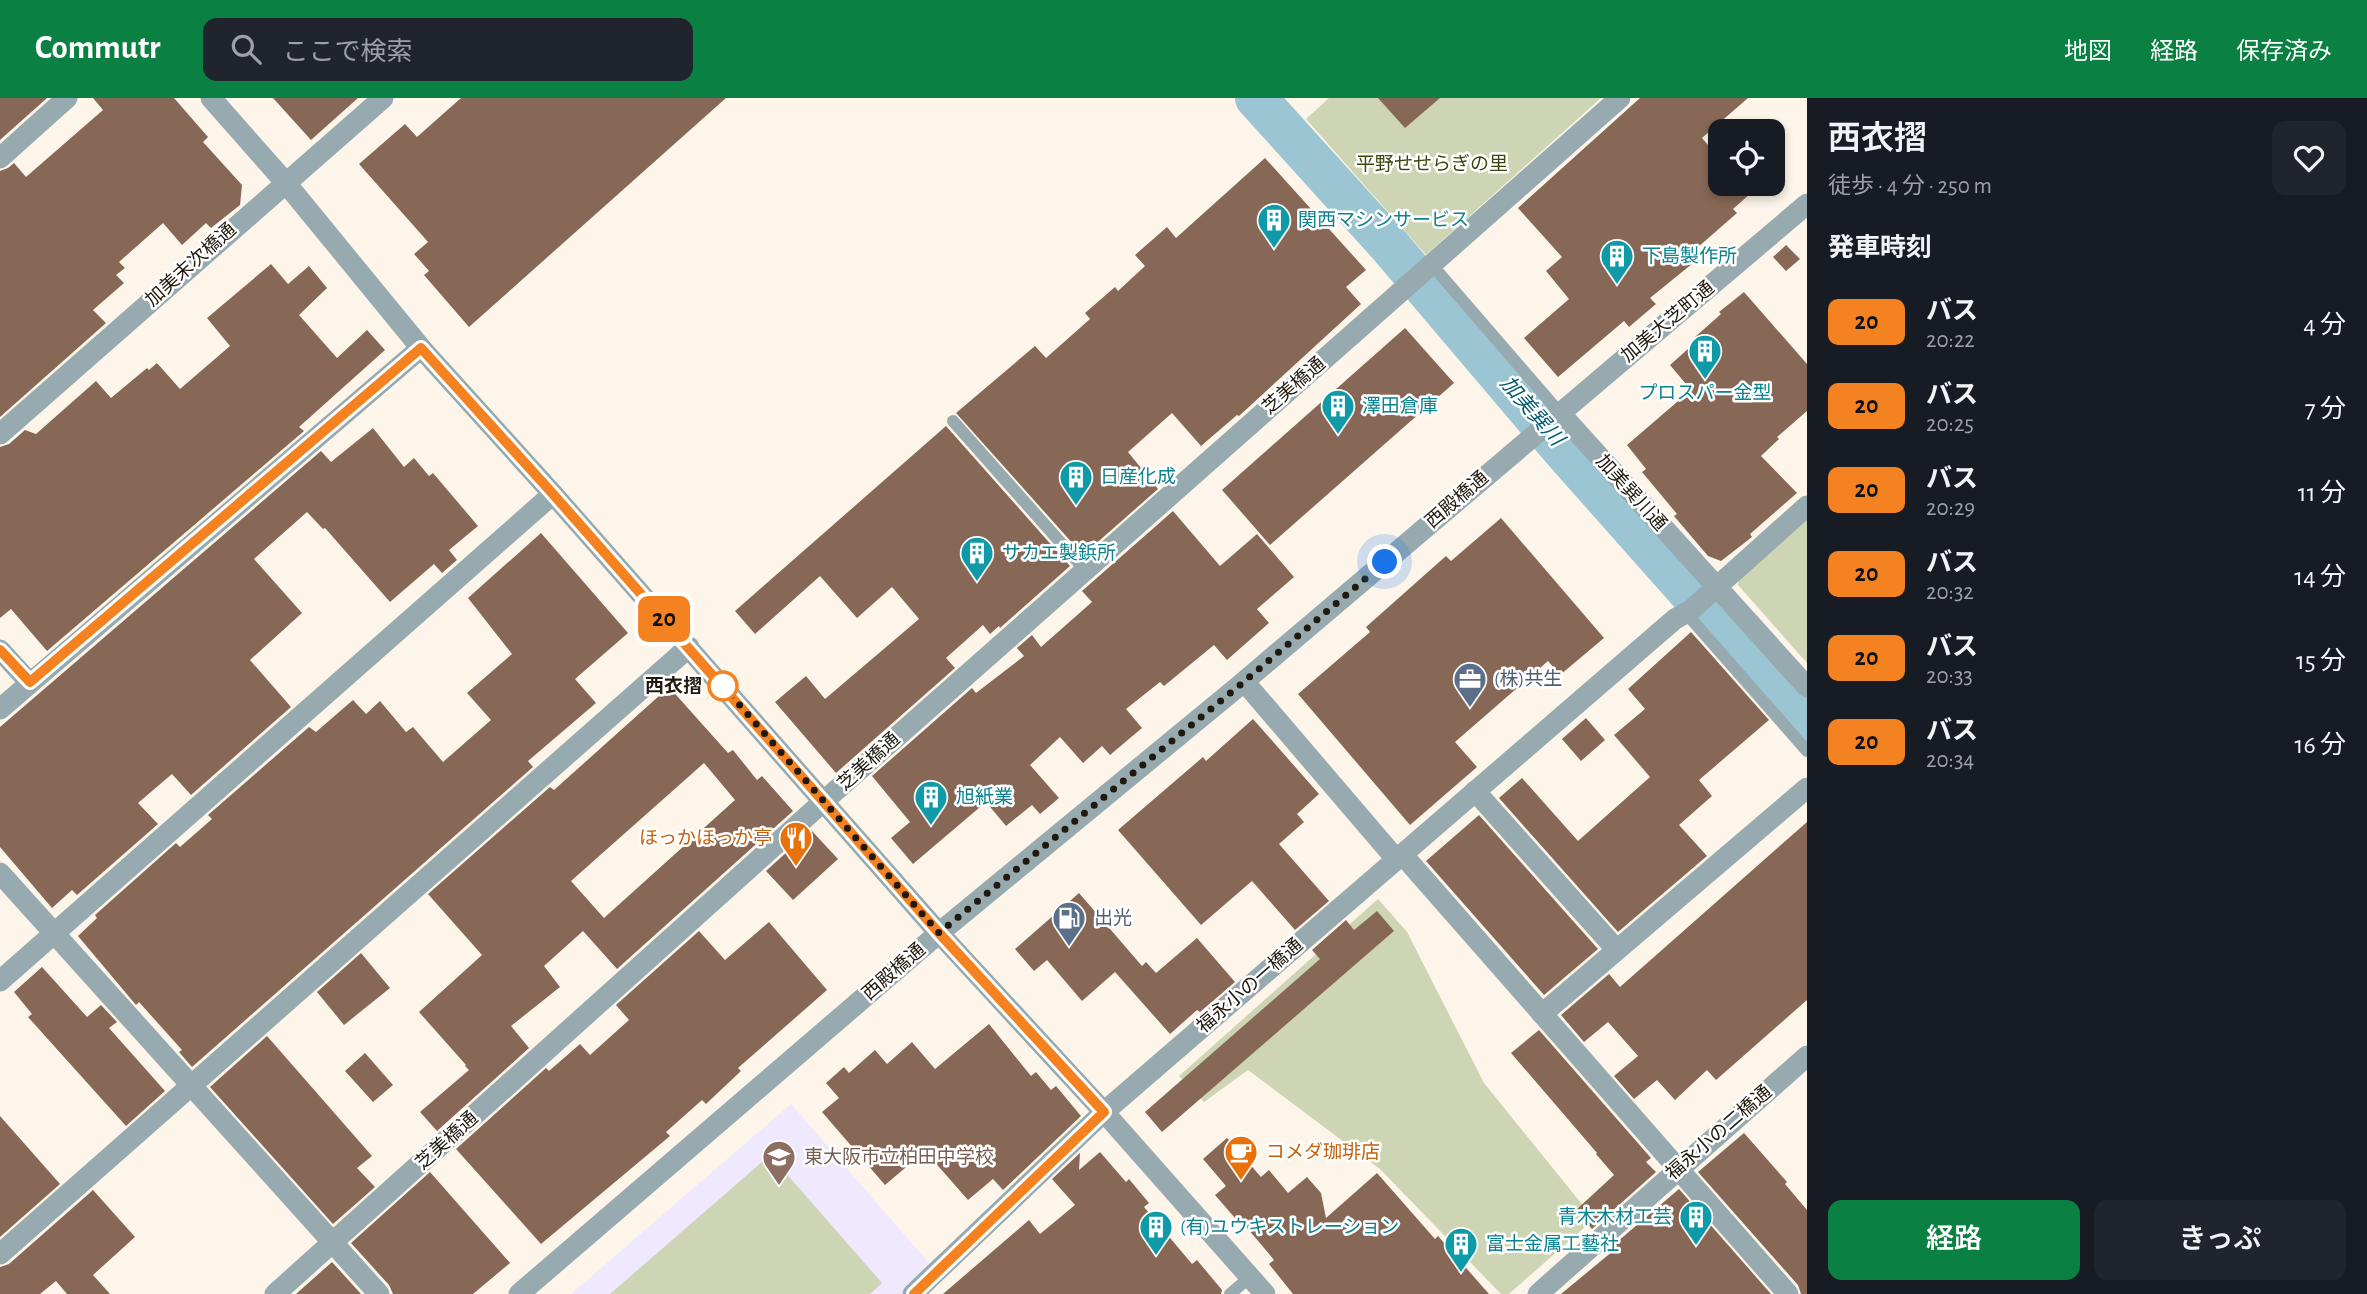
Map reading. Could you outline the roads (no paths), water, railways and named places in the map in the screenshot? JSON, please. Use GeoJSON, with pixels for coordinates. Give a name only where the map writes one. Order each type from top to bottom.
{"type":"FeatureCollection","features":[{"type":"Feature","properties":{"kind":"street"},"geometry":{"type":"LineString","coordinates":[[0,158],[68,98]]}},
{"type":"Feature","properties":{"kind":"street"},"geometry":{"type":"LineString","coordinates":[[211,98],[285,182],[421,348],[689,647],[939,933],[1104,1112],[1265,1294]]}},
{"type":"Feature","properties":{"kind":"street","name":"加美末次橋通"},"geometry":{"type":"LineString","coordinates":[[0,434],[383,98]]}},
{"type":"Feature","properties":{"kind":"street"},"geometry":{"type":"LineString","coordinates":[[1429,267],[1620,98]]}},
{"type":"Feature","properties":{"kind":"street","name":"加美大芝町通"},"geometry":{"type":"LineString","coordinates":[[1529,438],[1807,204]]}},
{"type":"Feature","properties":{"kind":"street","name":"芝美橋通"},"geometry":{"type":"LineString","coordinates":[[275,1294],[824,801],[1429,267]]}},
{"type":"Feature","properties":{"kind":"street"},"geometry":{"type":"LineString","coordinates":[[0,709],[421,348]]}},
{"type":"Feature","properties":{"kind":"street","name":"加美巽川通"},"geometry":{"type":"LineString","coordinates":[[1555,417],[1711,591],[1807,687]]}},
{"type":"Feature","properties":{"kind":"street","name":"西殿橋通"},"geometry":{"type":"LineString","coordinates":[[519,1294],[939,933],[1240,685],[1529,438]]}},
{"type":"Feature","properties":{"kind":"street"},"geometry":{"type":"LineString","coordinates":[[0,981],[553,494]]}},
{"type":"Feature","properties":{"kind":"street"},"geometry":{"type":"LineString","coordinates":[[1711,591],[1807,506]]}},
{"type":"Feature","properties":{"kind":"street","name":"福永小の一橋通"},"geometry":{"type":"LineString","coordinates":[[914,1294],[1104,1112],[1675,619],[1711,591]]}},
{"type":"Feature","properties":{"kind":"street"},"geometry":{"type":"LineString","coordinates":[[0,1254],[689,647]]}},
{"type":"Feature","properties":{"kind":"street"},"geometry":{"type":"LineString","coordinates":[[0,650],[30,682]]}},
{"type":"Feature","properties":{"kind":"street"},"geometry":{"type":"LineString","coordinates":[[1240,685],[1248,686],[1788,1294]]}},
{"type":"Feature","properties":{"kind":"street"},"geometry":{"type":"LineString","coordinates":[[1542,1014],[1616,948],[1807,788]]}},
{"type":"Feature","properties":{"kind":"street"},"geometry":{"type":"LineString","coordinates":[[1475,791],[1616,948]]}},
{"type":"Feature","properties":{"kind":"street"},"geometry":{"type":"LineString","coordinates":[[0,873],[379,1294]]}},
{"type":"Feature","properties":{"kind":"street","name":"福永小の二橋通"},"geometry":{"type":"LineString","coordinates":[[1538,1294],[1807,1056]]}},
{"type":"Feature","properties":{"kind":"lane","name":"加美巽川通"},"geometry":{"type":"LineString","coordinates":[[1429,267],[1555,417]]}},
{"type":"Feature","properties":{"kind":"lane"},"geometry":{"type":"LineString","coordinates":[[953,421],[1086,570]]}},
{"type":"Feature","properties":{"kind":"lane"},"geometry":{"type":"LineString","coordinates":[[1688,611],[1807,751]]}},
{"type":"Feature","properties":{"kind":"lane"},"geometry":{"type":"LineString","coordinates":[[1230,1294],[1250,1277]]}},
{"type":"Feature","properties":{"kind":"waterway","name":"加美巽川"},"geometry":{"type":"LineString","coordinates":[[1256,98],[1388,244],[1563,450],[1807,725]]}},
{"type":"Feature","properties":{"kind":"place","name":"関西マシンサービス"},"geometry":{"type":"Point","coordinates":[1274,250]}},
{"type":"Feature","properties":{"kind":"place","name":"下島製作所"},"geometry":{"type":"Point","coordinates":[1617,286]}},
{"type":"Feature","properties":{"kind":"place","name":"プロスパー金型"},"geometry":{"type":"Point","coordinates":[1705,381]}},
{"type":"Feature","properties":{"kind":"place","name":"澤田倉庫"},"geometry":{"type":"Point","coordinates":[1338,436]}},
{"type":"Feature","properties":{"kind":"place","name":"日産化成"},"geometry":{"type":"Point","coordinates":[1076,507]}},
{"type":"Feature","properties":{"kind":"place","name":"サカエ製鋲所"},"geometry":{"type":"Point","coordinates":[977,583]}},
{"type":"Feature","properties":{"kind":"place","name":"西衣摺"},"geometry":{"type":"Point","coordinates":[723,686]}},
{"type":"Feature","properties":{"kind":"place","name":"(株)共生"},"geometry":{"type":"Point","coordinates":[1470,709]}},
{"type":"Feature","properties":{"kind":"place","name":"旭紙業"},"geometry":{"type":"Point","coordinates":[931,827]}},
{"type":"Feature","properties":{"kind":"place","name":"ほっかほっか亭"},"geometry":{"type":"Point","coordinates":[796,868]}},
{"type":"Feature","properties":{"kind":"place","name":"出光"},"geometry":{"type":"Point","coordinates":[1069,948]}},
{"type":"Feature","properties":{"kind":"place","name":"コメダ珈琲店"},"geometry":{"type":"Point","coordinates":[1241,1182]}},
{"type":"Feature","properties":{"kind":"place","name":"東大阪市立柏田中学校"},"geometry":{"type":"Point","coordinates":[779,1187]}},
{"type":"Feature","properties":{"kind":"place","name":"青木木材工芸"},"geometry":{"type":"Point","coordinates":[1696,1247]}},
{"type":"Feature","properties":{"kind":"place","name":"(有)ユウキストレーション"},"geometry":{"type":"Point","coordinates":[1156,1257]}},
{"type":"Feature","properties":{"kind":"place","name":"富士金属工藝社"},"geometry":{"type":"Point","coordinates":[1461,1274]}},
{"type":"Feature","properties":{"kind":"park label","name":"平野せせらぎの里"},"geometry":{"type":"Point","coordinates":[1432,164]}}]}
